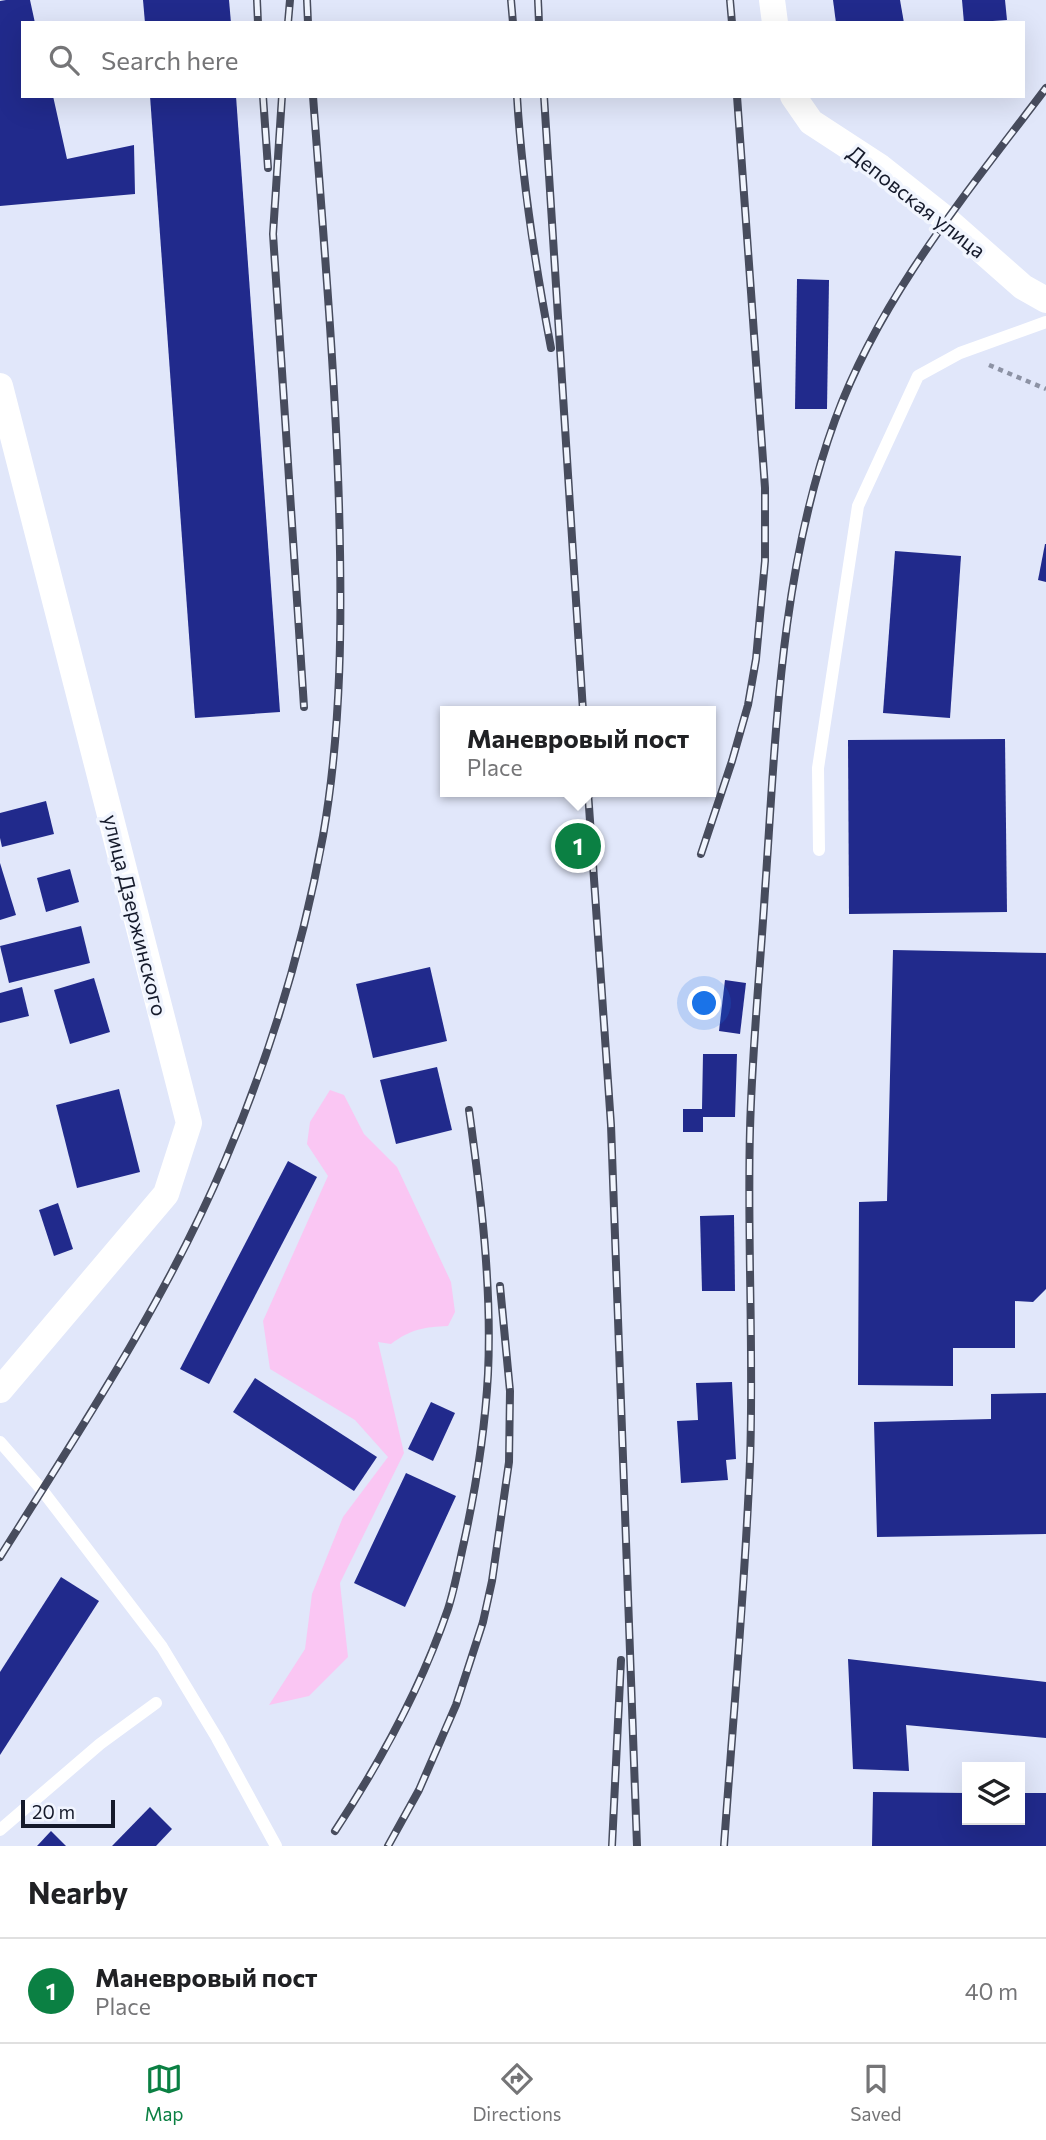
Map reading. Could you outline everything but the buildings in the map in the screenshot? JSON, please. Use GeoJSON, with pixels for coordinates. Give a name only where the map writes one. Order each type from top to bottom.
{"type":"FeatureCollection","features":[{"type":"Feature","properties":{"kind":"street"},"geometry":{"type":"LineString","coordinates":[[772,0],[775,21]]}},
{"type":"Feature","properties":{"kind":"street","name":"Деповская улица"},"geometry":{"type":"LineString","coordinates":[[794,98],[811,122],[880,167],[947,220],[1023,287],[1046,300]]}},
{"type":"Feature","properties":{"kind":"street","name":"улица Дзержинского"},"geometry":{"type":"LineString","coordinates":[[0,386],[189,1123],[166,1194],[0,1390]]}},
{"type":"Feature","properties":{"kind":"lane"},"geometry":{"type":"LineString","coordinates":[[820,850],[818,768],[858,506],[918,376],[960,353],[1046,322]]}},
{"type":"Feature","properties":{"kind":"lane"},"geometry":{"type":"LineString","coordinates":[[0,1442],[42,1490],[162,1647],[217,1738],[276,1846]]}},
{"type":"Feature","properties":{"kind":"lane"},"geometry":{"type":"LineString","coordinates":[[0,1830],[100,1744],[156,1703]]}},
{"type":"Feature","properties":{"kind":"path"},"geometry":{"type":"LineString","coordinates":[[960,353],[1046,389]]}},
{"type":"Feature","properties":{"kind":"shaded area"},"geometry":{"type":"Polygon","coordinates":[[[330,1090],[344,1095],[364,1134],[397,1167],[451,1282],[455,1312],[448,1326],[418,1330],[391,1344],[378,1342],[404,1453],[340,1583],[348,1657],[309,1696],[269,1705],[305,1649],[312,1594],[343,1517],[388,1457],[355,1420],[270,1369],[263,1321],[328,1176],[307,1144],[310,1122],[330,1090]]]}},
{"type":"Feature","properties":{"kind":"railway"},"geometry":{"type":"LineString","coordinates":[[257,0],[258,21]]}},
{"type":"Feature","properties":{"kind":"railway"},"geometry":{"type":"LineString","coordinates":[[288,21],[290,0]]}},
{"type":"Feature","properties":{"kind":"railway"},"geometry":{"type":"LineString","coordinates":[[307,0],[308,21]]}},
{"type":"Feature","properties":{"kind":"railway"},"geometry":{"type":"LineString","coordinates":[[511,0],[513,21]]}},
{"type":"Feature","properties":{"kind":"railway"},"geometry":{"type":"LineString","coordinates":[[538,0],[539,21]]}},
{"type":"Feature","properties":{"kind":"railway"},"geometry":{"type":"LineString","coordinates":[[730,0],[732,21]]}},
{"type":"Feature","properties":{"kind":"railway"},"geometry":{"type":"LineString","coordinates":[[724,1846],[750,1461],[749,1171],[752,1070],[777,712],[802,535],[835,420],[876,330],[928,246],[1046,88]]}},
{"type":"Feature","properties":{"kind":"railway"},"geometry":{"type":"LineString","coordinates":[[263,98],[268,168]]}},
{"type":"Feature","properties":{"kind":"railway"},"geometry":{"type":"LineString","coordinates":[[282,98],[273,234],[304,707]]}},
{"type":"Feature","properties":{"kind":"railway"},"geometry":{"type":"LineString","coordinates":[[0,1557],[120,1364],[201,1213],[241,1122],[270,1042],[295,960],[315,878],[334,754],[340,588],[335,403],[313,98]]}},
{"type":"Feature","properties":{"kind":"railway"},"geometry":{"type":"LineString","coordinates":[[517,98],[530,222],[551,348]]}},
{"type":"Feature","properties":{"kind":"railway"},"geometry":{"type":"LineString","coordinates":[[544,98],[583,706]]}},
{"type":"Feature","properties":{"kind":"railway"},"geometry":{"type":"LineString","coordinates":[[701,854],[748,705],[756,659],[765,561],[765,488],[737,98]]}},
{"type":"Feature","properties":{"kind":"railway"},"geometry":{"type":"LineString","coordinates":[[588,797],[611,1125],[637,1846]]}},
{"type":"Feature","properties":{"kind":"railway"},"geometry":{"type":"LineString","coordinates":[[335,1831],[384,1751],[413,1696],[450,1601],[472,1500],[485,1416],[489,1341],[485,1242],[469,1110]]}},
{"type":"Feature","properties":{"kind":"railway"},"geometry":{"type":"LineString","coordinates":[[388,1846],[419,1790],[456,1705],[483,1622],[492,1581],[509,1462],[510,1391],[500,1286]]}},
{"type":"Feature","properties":{"kind":"railway"},"geometry":{"type":"LineString","coordinates":[[612,1846],[621,1660]]}},
{"type":"Feature","properties":{"kind":"place","name":"Маневровый пост"},"geometry":{"type":"Point","coordinates":[578,846]}}]}
